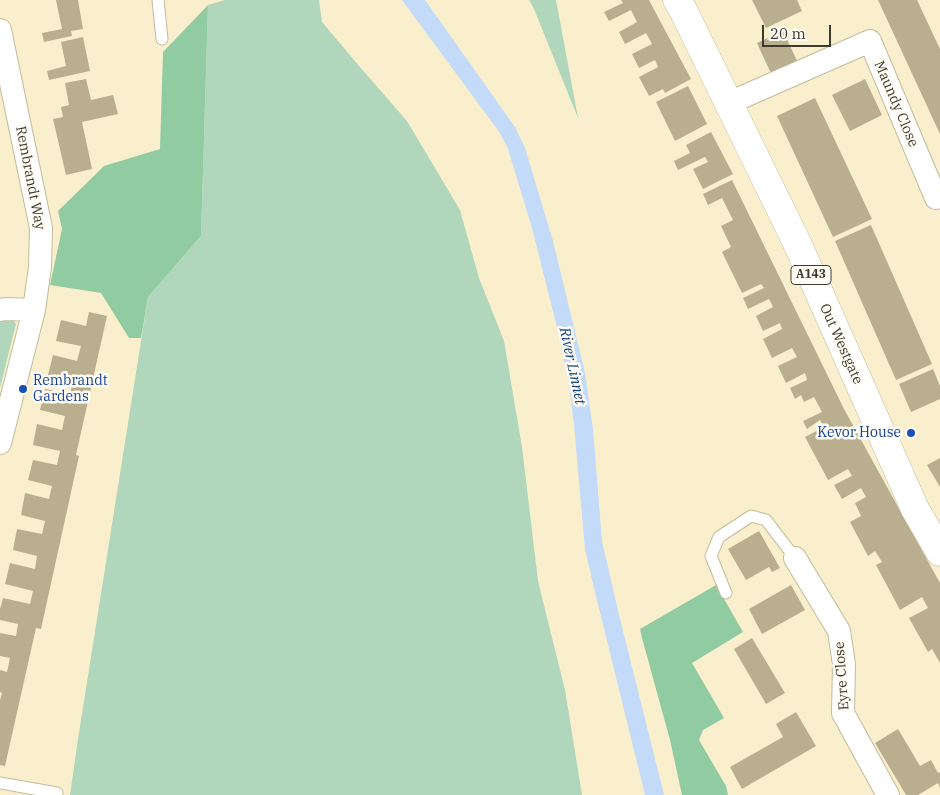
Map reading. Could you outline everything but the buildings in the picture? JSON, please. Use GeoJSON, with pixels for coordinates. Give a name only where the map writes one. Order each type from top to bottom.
{"type":"FeatureCollection","features":[{"type":"Feature","properties":{"kind":"main road","name":"Out Westgate"},"geometry":{"type":"LineString","coordinates":[[677,0],[798,245],[915,509],[940,552]]}},
{"type":"Feature","properties":{"kind":"street","name":"Rembrandt Way"},"geometry":{"type":"LineString","coordinates":[[0,30],[42,228],[40,267],[34,310],[0,443]]}},
{"type":"Feature","properties":{"kind":"street","name":"Maundy Close"},"geometry":{"type":"LineString","coordinates":[[729,103],[870,41],[936,198]]}},
{"type":"Feature","properties":{"kind":"street"},"geometry":{"type":"LineString","coordinates":[[0,310],[6,308],[34,310]]}},
{"type":"Feature","properties":{"kind":"street","name":"Eyre Close"},"geometry":{"type":"LineString","coordinates":[[795,558],[838,630],[844,664],[843,713],[888,795]]}},
{"type":"Feature","properties":{"kind":"lane"},"geometry":{"type":"LineString","coordinates":[[158,0],[162,39]]}},
{"type":"Feature","properties":{"kind":"lane"},"geometry":{"type":"LineString","coordinates":[[726,593],[711,556],[719,537],[751,516],[766,520],[795,558]]}},
{"type":"Feature","properties":{"kind":"lane"},"geometry":{"type":"LineString","coordinates":[[0,783],[56,793]]}},
{"type":"Feature","properties":{"kind":"green space"},"geometry":{"type":"Polygon","coordinates":[[[225,0],[319,0],[322,22],[407,121],[460,210],[479,278],[504,341],[522,447],[538,581],[565,690],[582,795],[70,795],[148,297],[201,236],[208,5],[225,0]]]}},
{"type":"Feature","properties":{"kind":"green space"},"geometry":{"type":"Polygon","coordinates":[[[529,0],[556,0],[578,118],[534,9],[529,0]]]}},
{"type":"Feature","properties":{"kind":"green space"},"geometry":{"type":"Polygon","coordinates":[[[208,5],[201,236],[148,297],[141,338],[129,338],[101,293],[50,285],[62,229],[58,211],[104,166],[160,149],[163,52],[208,5]]]}},
{"type":"Feature","properties":{"kind":"green space"},"geometry":{"type":"Polygon","coordinates":[[[10,315],[16,324],[0,388],[0,317],[10,315]]]}},
{"type":"Feature","properties":{"kind":"green space"},"geometry":{"type":"Polygon","coordinates":[[[716,585],[743,632],[692,663],[724,718],[703,730],[699,740],[726,786],[728,795],[682,795],[670,740],[640,629],[716,585]]]}},
{"type":"Feature","properties":{"kind":"water","name":"River Linnet"},"geometry":{"type":"Polygon","coordinates":[[[402,0],[425,0],[515,127],[525,148],[553,241],[585,373],[593,429],[602,541],[664,795],[645,795],[594,588],[585,549],[569,385],[556,323],[532,228],[508,149],[500,133],[402,0]]]}},
{"type":"Feature","properties":{"kind":"place","name":"Rembrandt Gardens"},"geometry":{"type":"Point","coordinates":[23,389]}},
{"type":"Feature","properties":{"kind":"place","name":"Kevor House"},"geometry":{"type":"Point","coordinates":[911,433]}}]}
